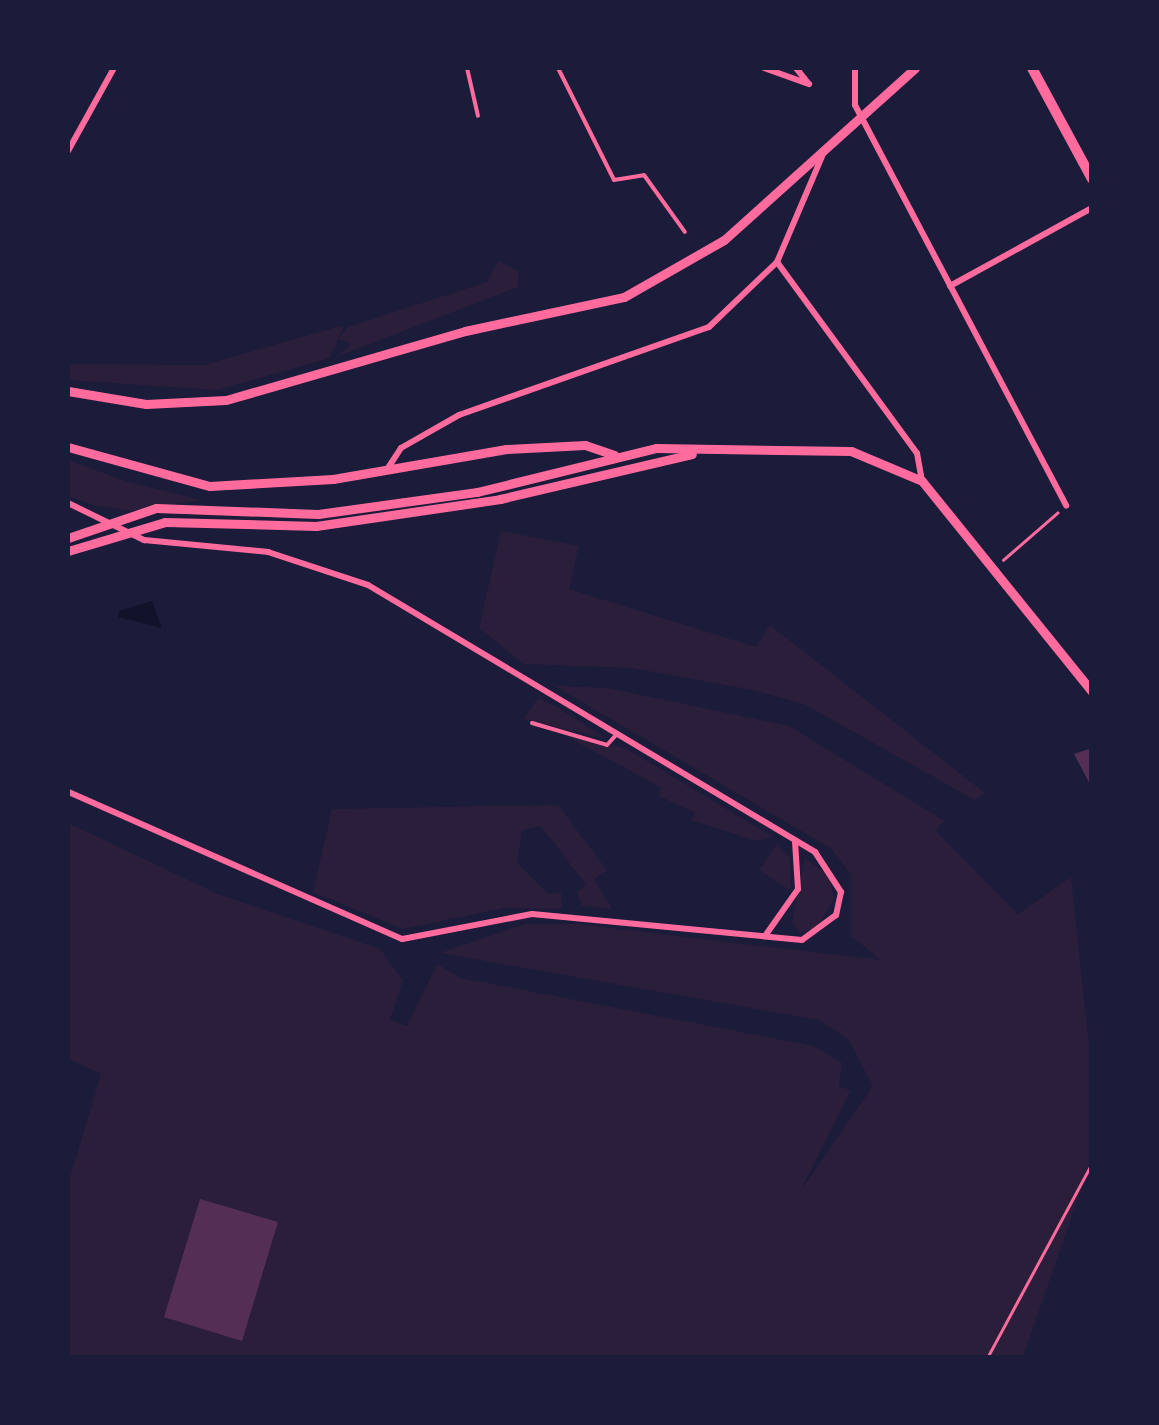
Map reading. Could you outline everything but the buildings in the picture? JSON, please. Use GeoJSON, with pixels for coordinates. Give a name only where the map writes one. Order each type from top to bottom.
{"type":"FeatureCollection","features":[{"type":"Feature","properties":{"kind":"main road"},"geometry":{"type":"LineString","coordinates":[[1032,68],[1091,175]]}},
{"type":"Feature","properties":{"kind":"street"},"geometry":{"type":"LineString","coordinates":[[68,151],[114,68]]}},
{"type":"Feature","properties":{"kind":"street"},"geometry":{"type":"LineString","coordinates":[[764,68],[809,84],[796,68]]}},
{"type":"Feature","properties":{"kind":"street"},"geometry":{"type":"LineString","coordinates":[[855,68],[862,118],[1066,506]]}},
{"type":"Feature","properties":{"kind":"street"},"geometry":{"type":"LineString","coordinates":[[68,391],[146,404],[226,400],[465,331],[624,297],[724,240],[916,68]]}},
{"type":"Feature","properties":{"kind":"street"},"geometry":{"type":"LineString","coordinates":[[388,468],[401,448],[459,415],[709,327],[778,262],[824,153]]}},
{"type":"Feature","properties":{"kind":"street"},"geometry":{"type":"LineString","coordinates":[[950,286],[1092,208]]}},
{"type":"Feature","properties":{"kind":"street"},"geometry":{"type":"LineString","coordinates":[[778,262],[917,452],[922,481]]}},
{"type":"Feature","properties":{"kind":"street"},"geometry":{"type":"LineString","coordinates":[[68,447],[210,486],[388,468],[506,449],[585,445],[614,455]]}},
{"type":"Feature","properties":{"kind":"street"},"geometry":{"type":"LineString","coordinates":[[68,538],[156,508],[318,514],[461,495],[614,455],[851,451],[922,481],[1092,692]]}},
{"type":"Feature","properties":{"kind":"street"},"geometry":{"type":"LineString","coordinates":[[68,550],[187,520],[338,524],[694,453]]}},
{"type":"Feature","properties":{"kind":"street"},"geometry":{"type":"LineString","coordinates":[[614,455],[615,470]]}},
{"type":"Feature","properties":{"kind":"street"},"geometry":{"type":"LineString","coordinates":[[68,503],[119,523],[132,533],[268,552],[368,585],[794,839],[832,870],[836,915],[802,940],[532,914],[402,939],[68,792]]}},
{"type":"Feature","properties":{"kind":"street"},"geometry":{"type":"LineString","coordinates":[[764,937],[798,889],[794,839]]}},
{"type":"Feature","properties":{"kind":"lane"},"geometry":{"type":"LineString","coordinates":[[467,68],[478,116]]}},
{"type":"Feature","properties":{"kind":"lane"},"geometry":{"type":"LineString","coordinates":[[558,68],[614,180],[644,175],[684,232]]}},
{"type":"Feature","properties":{"kind":"lane"},"geometry":{"type":"LineString","coordinates":[[532,723],[607,745],[617,734]]}},
{"type":"Feature","properties":{"kind":"path"},"geometry":{"type":"LineString","coordinates":[[1009,555],[1057,514]]}},
{"type":"Feature","properties":{"kind":"path"},"geometry":{"type":"LineString","coordinates":[[987,1358],[1092,1163]]}},
{"type":"Feature","properties":{"kind":"shaded area"},"geometry":{"type":"Polygon","coordinates":[[[498,261],[518,271],[518,287],[336,357],[351,344],[338,339],[348,327],[487,282],[498,261]]]}},
{"type":"Feature","properties":{"kind":"shaded area"},"geometry":{"type":"Polygon","coordinates":[[[344,325],[330,358],[217,390],[68,380],[68,364],[204,365],[344,325]]]}},
{"type":"Feature","properties":{"kind":"shaded area"},"geometry":{"type":"Polygon","coordinates":[[[68,460],[128,482],[202,500],[131,511],[94,505],[68,496],[68,460]]]}},
{"type":"Feature","properties":{"kind":"shaded area"},"geometry":{"type":"Polygon","coordinates":[[[501,531],[579,546],[569,589],[756,647],[770,625],[985,793],[975,800],[804,704],[753,690],[632,668],[524,664],[479,628],[501,531]]]}},
{"type":"Feature","properties":{"kind":"shaded area"},"geometry":{"type":"Polygon","coordinates":[[[152,601],[162,628],[118,617],[119,611],[152,601]]]}},
{"type":"Feature","properties":{"kind":"shaded area"},"geometry":{"type":"Polygon","coordinates":[[[555,686],[608,688],[789,726],[945,821],[935,830],[1018,914],[1071,877],[1091,1063],[1091,1161],[1023,1357],[68,1357],[68,1184],[101,1074],[68,1058],[68,823],[218,894],[380,949],[403,980],[390,1020],[407,1026],[437,964],[461,978],[814,1046],[842,1063],[839,1087],[851,1090],[801,1190],[873,1086],[848,1039],[819,1020],[440,953],[525,924],[577,924],[881,960],[851,936],[851,875],[832,849],[555,686]]]}},
{"type":"Feature","properties":{"kind":"shaded area"},"geometry":{"type":"Polygon","coordinates":[[[538,698],[557,707],[607,739],[523,719],[538,698]]]}},
{"type":"Feature","properties":{"kind":"shaded area"},"geometry":{"type":"Polygon","coordinates":[[[556,731],[627,749],[773,837],[757,841],[691,820],[695,813],[659,796],[661,787],[556,731]]]}},
{"type":"Feature","properties":{"kind":"shaded area"},"geometry":{"type":"Polygon","coordinates":[[[558,805],[607,870],[594,879],[612,909],[582,906],[577,892],[586,885],[541,826],[522,830],[517,863],[548,894],[561,892],[562,909],[504,908],[403,929],[313,892],[332,809],[558,805]]]}},
{"type":"Feature","properties":{"kind":"shaded area"},"geometry":{"type":"Polygon","coordinates":[[[777,844],[790,858],[790,890],[759,870],[777,844]]]}},
{"type":"Feature","properties":{"kind":"shaded area"},"geometry":{"type":"Polygon","coordinates":[[[805,858],[829,876],[834,898],[818,927],[800,933],[792,923],[805,858]]]}}]}
